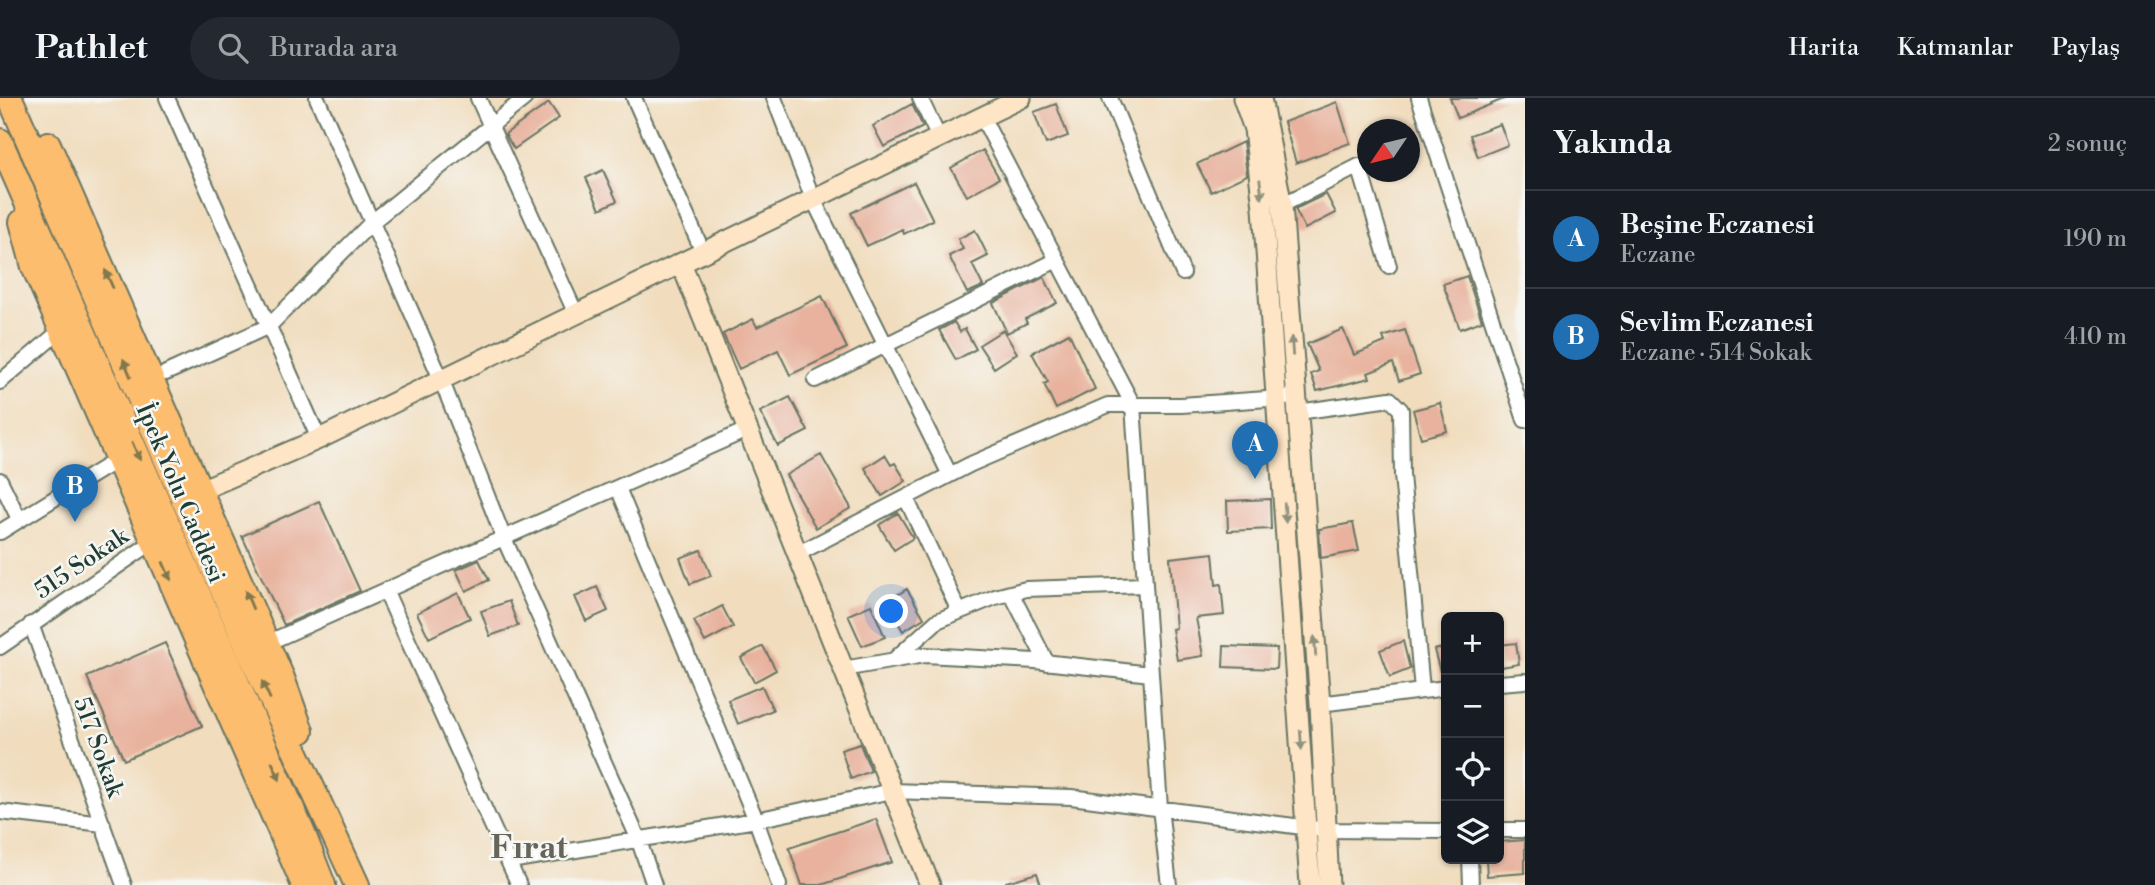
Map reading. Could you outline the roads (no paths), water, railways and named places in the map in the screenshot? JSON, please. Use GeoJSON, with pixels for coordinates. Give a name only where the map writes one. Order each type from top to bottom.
{"type":"FeatureCollection","features":[{"type":"Feature","properties":{"kind":"highway","name":"İpek Yolu Caddesi"},"geometry":{"type":"LineString","coordinates":[[10,98],[251,655],[353,878]]}},
{"type":"Feature","properties":{"kind":"highway"},"geometry":{"type":"LineString","coordinates":[[27,98],[267,643],[353,878]]}},
{"type":"Feature","properties":{"kind":"highway","name":"İpek Yolu Caddesi"},"geometry":{"type":"LineString","coordinates":[[0,142],[292,808],[323,885]]}},
{"type":"Feature","properties":{"kind":"highway"},"geometry":{"type":"LineString","coordinates":[[0,142],[34,267],[304,885]]}},
{"type":"Feature","properties":{"kind":"street"},"geometry":{"type":"LineString","coordinates":[[167,98],[319,439]]}},
{"type":"Feature","properties":{"kind":"street"},"geometry":{"type":"LineString","coordinates":[[317,98],[441,379],[503,536],[638,838],[654,885]]}},
{"type":"Feature","properties":{"kind":"street"},"geometry":{"type":"LineString","coordinates":[[478,98],[576,314]]}},
{"type":"Feature","properties":{"kind":"street"},"geometry":{"type":"LineString","coordinates":[[166,373],[269,326],[372,222],[525,98]]}},
{"type":"Feature","properties":{"kind":"street"},"geometry":{"type":"LineString","coordinates":[[634,98],[703,252]]}},
{"type":"Feature","properties":{"kind":"street"},"geometry":{"type":"LineString","coordinates":[[774,98],[813,199],[950,475]]}},
{"type":"Feature","properties":{"kind":"street"},"geometry":{"type":"LineString","coordinates":[[920,98],[939,138]]}},
{"type":"Feature","properties":{"kind":"street"},"geometry":{"type":"LineString","coordinates":[[211,486],[319,439],[1021,98]]}},
{"type":"Feature","properties":{"kind":"street"},"geometry":{"type":"LineString","coordinates":[[1110,98],[1183,273]]}},
{"type":"Feature","properties":{"kind":"street"},"geometry":{"type":"LineString","coordinates":[[1243,98],[1254,129],[1290,402],[1320,704],[1316,829],[1310,885]]}},
{"type":"Feature","properties":{"kind":"street"},"geometry":{"type":"LineString","coordinates":[[1261,98],[1282,205],[1290,402],[1316,829],[1329,885]]}},
{"type":"Feature","properties":{"kind":"street"},"geometry":{"type":"LineString","coordinates":[[1419,98],[1525,420]]}},
{"type":"Feature","properties":{"kind":"street"},"geometry":{"type":"LineString","coordinates":[[982,117],[1133,405],[1160,808],[1169,885]]}},
{"type":"Feature","properties":{"kind":"street"},"geometry":{"type":"LineString","coordinates":[[1282,205],[1359,166],[1389,266]]}},
{"type":"Feature","properties":{"kind":"street"},"geometry":{"type":"LineString","coordinates":[[815,380],[1057,260]]}},
{"type":"Feature","properties":{"kind":"street"},"geometry":{"type":"LineString","coordinates":[[681,263],[930,885]]}},
{"type":"Feature","properties":{"kind":"street"},"geometry":{"type":"LineString","coordinates":[[0,382],[61,330]]}},
{"type":"Feature","properties":{"kind":"street"},"geometry":{"type":"LineString","coordinates":[[797,554],[950,475],[1108,405],[1390,400],[1401,410],[1402,475],[1422,690]]}},
{"type":"Feature","properties":{"kind":"street"},"geometry":{"type":"LineString","coordinates":[[267,643],[749,429]]}},
{"type":"Feature","properties":{"kind":"street"},"geometry":{"type":"LineString","coordinates":[[0,532],[117,460]]}},
{"type":"Feature","properties":{"kind":"street"},"geometry":{"type":"LineString","coordinates":[[0,480],[19,519]]}},
{"type":"Feature","properties":{"kind":"street"},"geometry":{"type":"LineString","coordinates":[[618,488],[755,820],[779,885]]}},
{"type":"Feature","properties":{"kind":"street"},"geometry":{"type":"LineString","coordinates":[[906,498],[959,611]]}},
{"type":"Feature","properties":{"kind":"street","name":"515 Sokak"},"geometry":{"type":"LineString","coordinates":[[0,647],[154,541]]}},
{"type":"Feature","properties":{"kind":"street"},"geometry":{"type":"LineString","coordinates":[[896,658],[937,621],[1011,593],[1026,589],[1145,585]]}},
{"type":"Feature","properties":{"kind":"street"},"geometry":{"type":"LineString","coordinates":[[386,592],[519,885]]}},
{"type":"Feature","properties":{"kind":"street"},"geometry":{"type":"LineString","coordinates":[[1011,593],[1047,663]]}},
{"type":"Feature","properties":{"kind":"street","name":"517 Sokak"},"geometry":{"type":"LineString","coordinates":[[32,624],[124,885]]}},
{"type":"Feature","properties":{"kind":"street"},"geometry":{"type":"LineString","coordinates":[[843,669],[925,654],[1151,674]]}},
{"type":"Feature","properties":{"kind":"street"},"geometry":{"type":"LineString","coordinates":[[1504,683],[1525,681]]}},
{"type":"Feature","properties":{"kind":"street"},"geometry":{"type":"LineString","coordinates":[[1320,704],[1441,688]]}},
{"type":"Feature","properties":{"kind":"street"},"geometry":{"type":"LineString","coordinates":[[510,861],[755,820],[892,791],[1071,797],[1316,829],[1441,831]]}},
{"type":"Feature","properties":{"kind":"street"},"geometry":{"type":"LineString","coordinates":[[0,812],[103,824]]}},
{"type":"Feature","properties":{"kind":"street"},"geometry":{"type":"LineString","coordinates":[[1504,830],[1525,830]]}},
{"type":"Feature","properties":{"kind":"street"},"geometry":{"type":"LineString","coordinates":[[1470,864],[1471,885]]}},
{"type":"Feature","properties":{"kind":"place","name":"Beşine Eczanesi"},"geometry":{"type":"Point","coordinates":[1255,479]}},
{"type":"Feature","properties":{"kind":"place","name":"Sevlim Eczanesi"},"geometry":{"type":"Point","coordinates":[75,522]}},
{"type":"Feature","properties":{"kind":"district","name":"Fırat"},"geometry":{"type":"Point","coordinates":[529,847]}}]}
